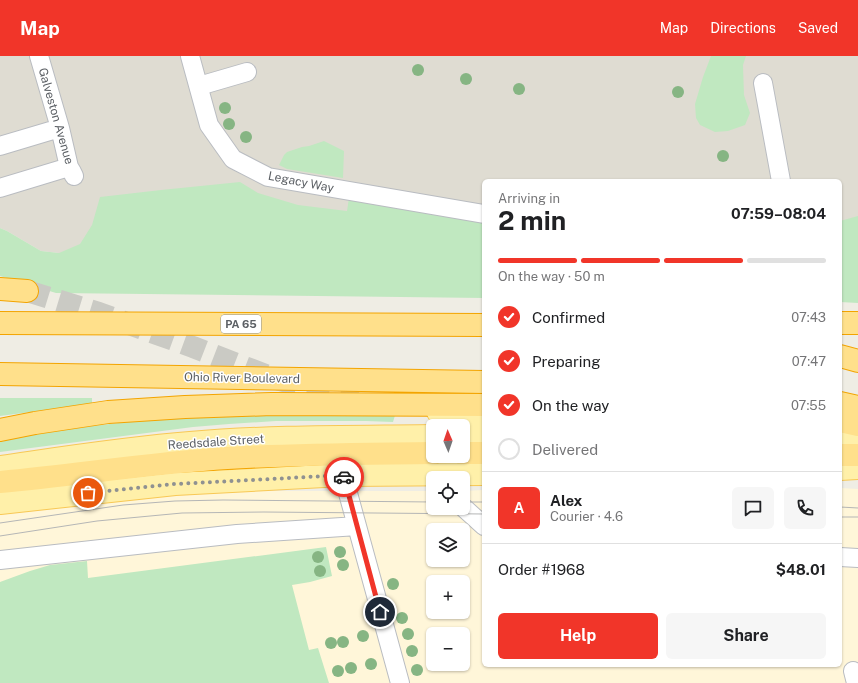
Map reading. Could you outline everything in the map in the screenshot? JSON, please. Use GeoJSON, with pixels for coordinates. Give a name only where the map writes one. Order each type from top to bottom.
{"type":"FeatureCollection","features":[{"type":"Feature","properties":{"kind":"highway"},"geometry":{"type":"LineString","coordinates":[[0,289],[27,291]]}},
{"type":"Feature","properties":{"kind":"highway","name":"PA 65"},"geometry":{"type":"LineString","coordinates":[[0,323],[482,325]]}},
{"type":"Feature","properties":{"kind":"highway"},"geometry":{"type":"LineString","coordinates":[[842,323],[858,323]]}},
{"type":"Feature","properties":{"kind":"highway"},"geometry":{"type":"LineString","coordinates":[[842,357],[858,361]]}},
{"type":"Feature","properties":{"kind":"highway"},"geometry":{"type":"LineString","coordinates":[[842,371],[858,371]]}},
{"type":"Feature","properties":{"kind":"highway","name":"Ohio River Boulevard"},"geometry":{"type":"LineString","coordinates":[[0,374],[482,382]]}},
{"type":"Feature","properties":{"kind":"highway"},"geometry":{"type":"LineString","coordinates":[[0,430],[108,412],[185,407],[272,404],[482,405]]}},
{"type":"Feature","properties":{"kind":"highway"},"geometry":{"type":"LineString","coordinates":[[842,419],[853,410]]}},
{"type":"Feature","properties":{"kind":"highway"},"geometry":{"type":"LineString","coordinates":[[0,482],[153,464],[226,458],[311,454],[426,453]]}},
{"type":"Feature","properties":{"kind":"highway"},"geometry":{"type":"LineString","coordinates":[[470,453],[482,453]]}},
{"type":"Feature","properties":{"kind":"highway"},"geometry":{"type":"LineString","coordinates":[[842,455],[858,455]]}},
{"type":"Feature","properties":{"kind":"main road"},"geometry":{"type":"LineString","coordinates":[[0,284],[27,291]]}},
{"type":"Feature","properties":{"kind":"main road"},"geometry":{"type":"LineString","coordinates":[[430,411],[482,418]]}},
{"type":"Feature","properties":{"kind":"main road"},"geometry":{"type":"LineString","coordinates":[[842,434],[858,434]]}},
{"type":"Feature","properties":{"kind":"main road","name":"Reedsdale Street"},"geometry":{"type":"LineString","coordinates":[[0,467],[118,450],[191,442],[286,437],[426,436]]}},
{"type":"Feature","properties":{"kind":"main road"},"geometry":{"type":"LineString","coordinates":[[470,436],[482,436]]}},
{"type":"Feature","properties":{"kind":"main road"},"geometry":{"type":"LineString","coordinates":[[842,469],[858,468]]}},
{"type":"Feature","properties":{"kind":"main road"},"geometry":{"type":"LineString","coordinates":[[470,475],[482,474]]}},
{"type":"Feature","properties":{"kind":"main road"},"geometry":{"type":"LineString","coordinates":[[0,503],[175,484],[343,476],[426,476]]}},
{"type":"Feature","properties":{"kind":"street","name":"Galveston Avenue"},"geometry":{"type":"LineString","coordinates":[[0,188],[71,172],[39,56]]}},
{"type":"Feature","properties":{"kind":"street","name":"Legacy Way"},"geometry":{"type":"LineString","coordinates":[[190,56],[209,125],[233,159],[268,177],[482,214]]}},
{"type":"Feature","properties":{"kind":"street"},"geometry":{"type":"LineString","coordinates":[[199,86],[248,72]]}},
{"type":"Feature","properties":{"kind":"street"},"geometry":{"type":"LineString","coordinates":[[763,82],[781,179]]}},
{"type":"Feature","properties":{"kind":"street"},"geometry":{"type":"LineString","coordinates":[[0,146],[60,128]]}},
{"type":"Feature","properties":{"kind":"street"},"geometry":{"type":"LineString","coordinates":[[343,476],[400,683]]}},
{"type":"Feature","properties":{"kind":"street"},"geometry":{"type":"LineString","coordinates":[[470,513],[482,524]]}},
{"type":"Feature","properties":{"kind":"street"},"geometry":{"type":"LineString","coordinates":[[0,560],[237,534],[357,526]]}},
{"type":"Feature","properties":{"kind":"street"},"geometry":{"type":"LineString","coordinates":[[842,557],[858,558]]}},
{"type":"Feature","properties":{"kind":"shaded area"},"geometry":{"type":"Polygon","coordinates":[[[0,56],[858,56],[858,284],[842,284],[842,179],[482,179],[482,270],[59,253],[41,251],[0,228],[0,56]]]}},
{"type":"Feature","properties":{"kind":"shaded area"},"geometry":{"type":"Polygon","coordinates":[[[842,488],[858,489],[858,683],[0,683],[0,510],[169,491],[426,491],[426,515],[470,515],[470,491],[482,490],[482,667],[842,667],[842,488]]]}},
{"type":"Feature","properties":{"kind":"green space"},"geometry":{"type":"Polygon","coordinates":[[[711,56],[746,56],[743,65],[744,95],[750,113],[745,125],[728,131],[715,132],[700,125],[696,118],[695,104],[711,56]]]}},
{"type":"Feature","properties":{"kind":"green space"},"geometry":{"type":"Polygon","coordinates":[[[324,141],[344,151],[343,178],[287,169],[279,165],[287,152],[324,141]]]}},
{"type":"Feature","properties":{"kind":"green space"},"geometry":{"type":"Polygon","coordinates":[[[240,182],[258,193],[298,205],[347,211],[349,198],[482,222],[482,298],[56,293],[0,276],[0,228],[41,251],[59,253],[80,244],[92,225],[100,197],[240,182]]]}},
{"type":"Feature","properties":{"kind":"green space"},"geometry":{"type":"Polygon","coordinates":[[[858,216],[858,303],[842,302],[842,220],[858,216]]]}},
{"type":"Feature","properties":{"kind":"green space"},"geometry":{"type":"Polygon","coordinates":[[[0,398],[92,398],[92,404],[0,416],[0,398]]]}},
{"type":"Feature","properties":{"kind":"green space"},"geometry":{"type":"Polygon","coordinates":[[[247,412],[396,412],[393,422],[276,421],[229,424],[193,427],[0,452],[0,441],[30,435],[154,419],[247,412]]]}},
{"type":"Feature","properties":{"kind":"green space"},"geometry":{"type":"Polygon","coordinates":[[[326,547],[332,576],[292,585],[309,650],[318,648],[329,683],[0,683],[0,582],[50,565],[87,561],[88,578],[326,547]]]}},
{"type":"Feature","properties":{"kind":"tunnel"},"geometry":{"type":"LineString","coordinates":[[27,291],[99,313],[273,378],[344,398],[358,400]]}},
{"type":"Feature","properties":{"kind":"tram line"},"geometry":{"type":"LineString","coordinates":[[0,523],[123,505],[175,501],[426,502]]}},
{"type":"Feature","properties":{"kind":"tram line"},"geometry":{"type":"LineString","coordinates":[[470,502],[482,502]]}},
{"type":"Feature","properties":{"kind":"tram line"},"geometry":{"type":"LineString","coordinates":[[842,507],[858,508]]}},
{"type":"Feature","properties":{"kind":"tram line"},"geometry":{"type":"LineString","coordinates":[[0,536],[97,521],[182,513],[264,512],[482,514]]}},
{"type":"Feature","properties":{"kind":"tram line"},"geometry":{"type":"LineString","coordinates":[[842,517],[858,517]]}},
{"type":"Feature","properties":{"kind":"way so far"},"geometry":{"type":"LineString","coordinates":[[88,493],[175,484],[327,476],[344,477]]}},
{"type":"Feature","properties":{"kind":"route"},"geometry":{"type":"LineString","coordinates":[[344,477],[380,612]]}}]}
